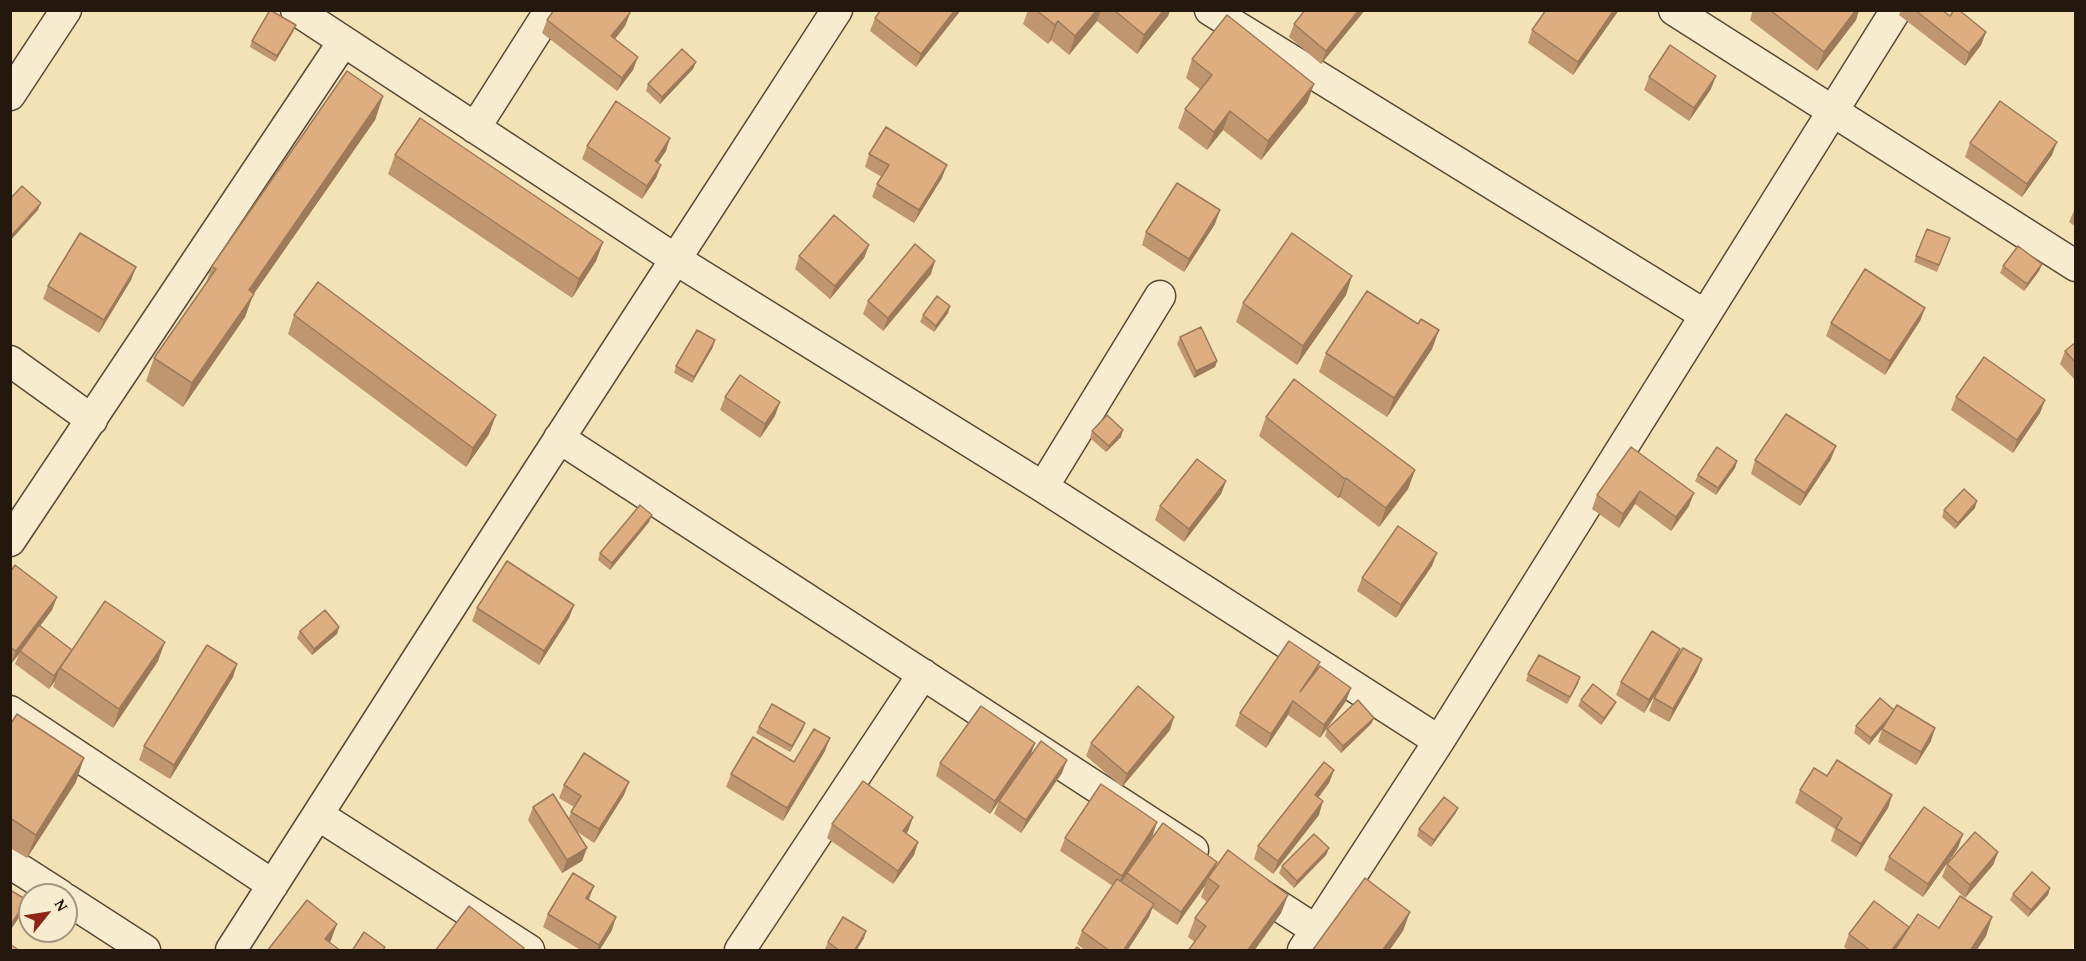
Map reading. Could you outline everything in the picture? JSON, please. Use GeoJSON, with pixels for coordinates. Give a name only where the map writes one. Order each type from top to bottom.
{"type":"FeatureCollection","features":[{"type":"Feature","properties":{"kind":"street"},"geometry":{"type":"LineString","coordinates":[[10,95],[66,10]]}},
{"type":"Feature","properties":{"kind":"street"},"geometry":{"type":"LineString","coordinates":[[296,10],[675,259],[1043,487],[1439,741]]}},
{"type":"Feature","properties":{"kind":"street"},"geometry":{"type":"LineString","coordinates":[[475,128],[550,10]]}},
{"type":"Feature","properties":{"kind":"street"},"geometry":{"type":"LineString","coordinates":[[231,951],[559,438],[837,10]]}},
{"type":"Feature","properties":{"kind":"street"},"geometry":{"type":"LineString","coordinates":[[1210,10],[1705,315]]}},
{"type":"Feature","properties":{"kind":"street"},"geometry":{"type":"LineString","coordinates":[[1674,10],[2076,266]]}},
{"type":"Feature","properties":{"kind":"street"},"geometry":{"type":"LineString","coordinates":[[559,438],[1223,869],[1310,940],[1439,741],[1896,10]]}},
{"type":"Feature","properties":{"kind":"street"},"geometry":{"type":"LineString","coordinates":[[10,541],[343,42]]}},
{"type":"Feature","properties":{"kind":"street"},"geometry":{"type":"LineString","coordinates":[[1043,487],[1160,296]]}},
{"type":"Feature","properties":{"kind":"street"},"geometry":{"type":"LineString","coordinates":[[10,361],[92,420]]}},
{"type":"Feature","properties":{"kind":"street"},"geometry":{"type":"LineString","coordinates":[[740,951],[922,674]]}},
{"type":"Feature","properties":{"kind":"street"},"geometry":{"type":"LineString","coordinates":[[10,711],[273,885]]}},
{"type":"Feature","properties":{"kind":"street"},"geometry":{"type":"LineString","coordinates":[[318,815],[529,951]]}},
{"type":"Feature","properties":{"kind":"street"},"geometry":{"type":"LineString","coordinates":[[10,863],[41,883]]}},
{"type":"Feature","properties":{"kind":"street"},"geometry":{"type":"LineString","coordinates":[[78,907],[145,951]]}},
{"type":"Feature","properties":{"kind":"building"},"geometry":{"type":"Polygon","coordinates":[[[270,10],[296,25],[277,56],[252,41],[270,10]]]}},
{"type":"Feature","properties":{"kind":"building"},"geometry":{"type":"Polygon","coordinates":[[[554,10],[627,10],[630,13],[611,36],[638,57],[622,78],[547,20],[554,10]]]}},
{"type":"Feature","properties":{"kind":"building"},"geometry":{"type":"Polygon","coordinates":[[[881,10],[955,10],[921,54],[875,18],[881,10]]]}},
{"type":"Feature","properties":{"kind":"building"},"geometry":{"type":"Polygon","coordinates":[[[1036,10],[1097,10],[1075,36],[1058,21],[1055,25],[1036,10]]]}},
{"type":"Feature","properties":{"kind":"building"},"geometry":{"type":"Polygon","coordinates":[[[1114,10],[1164,10],[1144,35],[1114,10]]]}},
{"type":"Feature","properties":{"kind":"building"},"geometry":{"type":"Polygon","coordinates":[[[1305,10],[1359,10],[1326,51],[1294,24],[1305,10]]]}},
{"type":"Feature","properties":{"kind":"building"},"geometry":{"type":"Polygon","coordinates":[[[1546,10],[1614,10],[1578,62],[1532,30],[1546,10]]]}},
{"type":"Feature","properties":{"kind":"building"},"geometry":{"type":"Polygon","coordinates":[[[1770,10],[1856,10],[1824,52],[1770,10]]]}},
{"type":"Feature","properties":{"kind":"building"},"geometry":{"type":"Polygon","coordinates":[[[1915,10],[1942,10],[1950,16],[1954,10],[1959,10],[1986,32],[1969,53],[1915,10]]]}},
{"type":"Feature","properties":{"kind":"building"},"geometry":{"type":"Polygon","coordinates":[[[1227,15],[1314,84],[1268,141],[1230,111],[1214,132],[1185,109],[1212,75],[1192,59],[1227,15]]]}},
{"type":"Feature","properties":{"kind":"building"},"geometry":{"type":"Polygon","coordinates":[[[1670,45],[1716,76],[1694,108],[1649,77],[1670,45]]]}},
{"type":"Feature","properties":{"kind":"building"},"geometry":{"type":"Polygon","coordinates":[[[682,49],[696,62],[662,97],[648,84],[682,49]]]}},
{"type":"Feature","properties":{"kind":"building"},"geometry":{"type":"Polygon","coordinates":[[[347,71],[383,96],[249,290],[254,294],[192,383],[154,358],[216,269],[212,266],[347,71]]]}},
{"type":"Feature","properties":{"kind":"building"},"geometry":{"type":"Polygon","coordinates":[[[616,101],[670,138],[655,161],[661,165],[647,186],[587,146],[616,101]]]}},
{"type":"Feature","properties":{"kind":"building"},"geometry":{"type":"Polygon","coordinates":[[[2000,101],[2057,142],[2027,184],[1970,143],[2000,101]]]}},
{"type":"Feature","properties":{"kind":"building"},"geometry":{"type":"Polygon","coordinates":[[[420,118],[603,242],[579,279],[395,155],[420,118]]]}},
{"type":"Feature","properties":{"kind":"building"},"geometry":{"type":"Polygon","coordinates":[[[886,127],[947,165],[919,210],[877,184],[889,165],[869,154],[886,127]]]}},
{"type":"Feature","properties":{"kind":"building"},"geometry":{"type":"Polygon","coordinates":[[[1177,183],[1220,210],[1189,259],[1146,232],[1177,183]]]}},
{"type":"Feature","properties":{"kind":"building"},"geometry":{"type":"Polygon","coordinates":[[[22,186],[41,203],[11,236],[10,199],[22,186]]]}},
{"type":"Feature","properties":{"kind":"building"},"geometry":{"type":"Polygon","coordinates":[[[834,215],[869,245],[835,286],[799,256],[834,215]]]}},
{"type":"Feature","properties":{"kind":"building"},"geometry":{"type":"Polygon","coordinates":[[[1927,229],[1950,238],[1939,265],[1916,256],[1927,229]]]}},
{"type":"Feature","properties":{"kind":"building"},"geometry":{"type":"Polygon","coordinates":[[[80,233],[136,267],[104,320],[48,286],[80,233]]]}},
{"type":"Feature","properties":{"kind":"building"},"geometry":{"type":"Polygon","coordinates":[[[1292,233],[1352,276],[1303,346],[1243,303],[1292,233]]]}},
{"type":"Feature","properties":{"kind":"building"},"geometry":{"type":"Polygon","coordinates":[[[915,244],[935,261],[888,318],[868,301],[915,244]]]}},
{"type":"Feature","properties":{"kind":"building"},"geometry":{"type":"Polygon","coordinates":[[[2018,246],[2042,264],[2027,284],[2003,266],[2018,246]]]}},
{"type":"Feature","properties":{"kind":"building"},"geometry":{"type":"Polygon","coordinates":[[[1865,269],[1925,308],[1890,361],[1831,323],[1865,269]]]}},
{"type":"Feature","properties":{"kind":"building"},"geometry":{"type":"Polygon","coordinates":[[[318,282],[496,415],[473,448],[294,315],[318,282]]]}},
{"type":"Feature","properties":{"kind":"building"},"geometry":{"type":"Polygon","coordinates":[[[1367,291],[1418,324],[1421,319],[1439,330],[1394,398],[1326,353],[1367,291]]]}},
{"type":"Feature","properties":{"kind":"building"},"geometry":{"type":"Polygon","coordinates":[[[937,296],[950,306],[936,326],[923,315],[937,296]]]}},
{"type":"Feature","properties":{"kind":"building"},"geometry":{"type":"Polygon","coordinates":[[[1201,327],[1217,361],[1196,371],[1180,337],[1201,327]]]}},
{"type":"Feature","properties":{"kind":"building"},"geometry":{"type":"Polygon","coordinates":[[[697,330],[715,340],[694,377],[676,366],[697,330]]]}},
{"type":"Feature","properties":{"kind":"building"},"geometry":{"type":"Polygon","coordinates":[[[2076,342],[2076,363],[2065,351],[2076,342]]]}},
{"type":"Feature","properties":{"kind":"building"},"geometry":{"type":"Polygon","coordinates":[[[1984,357],[2045,400],[2017,440],[1956,397],[1984,357]]]}},
{"type":"Feature","properties":{"kind":"building"},"geometry":{"type":"Polygon","coordinates":[[[740,375],[780,402],[765,424],[725,397],[740,375]]]}},
{"type":"Feature","properties":{"kind":"building"},"geometry":{"type":"Polygon","coordinates":[[[1294,379],[1415,470],[1386,508],[1266,417],[1294,379]]]}},
{"type":"Feature","properties":{"kind":"building"},"geometry":{"type":"Polygon","coordinates":[[[1786,414],[1836,446],[1805,493],[1755,460],[1786,414]]]}},
{"type":"Feature","properties":{"kind":"building"},"geometry":{"type":"Polygon","coordinates":[[[1107,415],[1123,430],[1109,446],[1092,431],[1107,415]]]}},
{"type":"Feature","properties":{"kind":"building"},"geometry":{"type":"Polygon","coordinates":[[[1631,447],[1694,493],[1676,517],[1640,491],[1623,514],[1597,495],[1631,447]]]}},
{"type":"Feature","properties":{"kind":"building"},"geometry":{"type":"Polygon","coordinates":[[[1717,447],[1737,461],[1718,488],[1698,475],[1717,447]]]}},
{"type":"Feature","properties":{"kind":"building"},"geometry":{"type":"Polygon","coordinates":[[[1197,459],[1226,481],[1189,529],[1160,506],[1197,459]]]}},
{"type":"Feature","properties":{"kind":"building"},"geometry":{"type":"Polygon","coordinates":[[[1964,489],[1977,501],[1958,523],[1944,510],[1964,489]]]}},
{"type":"Feature","properties":{"kind":"building"},"geometry":{"type":"Polygon","coordinates":[[[640,505],[652,515],[612,563],[600,553],[640,505]]]}},
{"type":"Feature","properties":{"kind":"building"},"geometry":{"type":"Polygon","coordinates":[[[1398,526],[1437,553],[1401,605],[1362,578],[1398,526]]]}},
{"type":"Feature","properties":{"kind":"building"},"geometry":{"type":"Polygon","coordinates":[[[507,561],[574,605],[544,651],[477,608],[507,561]]]}},
{"type":"Feature","properties":{"kind":"building"},"geometry":{"type":"Polygon","coordinates":[[[15,565],[57,597],[16,651],[10,647],[10,572],[15,565]]]}},
{"type":"Feature","properties":{"kind":"building"},"geometry":{"type":"Polygon","coordinates":[[[105,601],[165,642],[119,709],[60,668],[105,601]]]}},
{"type":"Feature","properties":{"kind":"building"},"geometry":{"type":"Polygon","coordinates":[[[325,610],[339,627],[314,649],[300,631],[325,610]]]}},
{"type":"Feature","properties":{"kind":"building"},"geometry":{"type":"Polygon","coordinates":[[[39,625],[72,650],[54,676],[20,651],[39,625]]]}},
{"type":"Feature","properties":{"kind":"building"},"geometry":{"type":"Polygon","coordinates":[[[1652,631],[1680,649],[1649,700],[1621,682],[1652,631]]]}},
{"type":"Feature","properties":{"kind":"building"},"geometry":{"type":"Polygon","coordinates":[[[1289,641],[1320,662],[1300,692],[1320,666],[1351,688],[1324,725],[1293,701],[1271,734],[1240,713],[1289,641]]]}},
{"type":"Feature","properties":{"kind":"building"},"geometry":{"type":"Polygon","coordinates":[[[207,645],[237,664],[174,765],[144,746],[207,645]]]}},
{"type":"Feature","properties":{"kind":"building"},"geometry":{"type":"Polygon","coordinates":[[[1683,648],[1702,659],[1673,709],[1654,698],[1683,648]]]}},
{"type":"Feature","properties":{"kind":"building"},"geometry":{"type":"Polygon","coordinates":[[[1539,655],[1580,677],[1570,697],[1528,674],[1539,655]]]}},
{"type":"Feature","properties":{"kind":"building"},"geometry":{"type":"Polygon","coordinates":[[[1593,684],[1616,702],[1604,718],[1581,700],[1593,684]]]}},
{"type":"Feature","properties":{"kind":"building"},"geometry":{"type":"Polygon","coordinates":[[[1138,686],[1174,717],[1127,774],[1091,743],[1138,686]]]}},
{"type":"Feature","properties":{"kind":"building"},"geometry":{"type":"Polygon","coordinates":[[[1880,698],[1894,710],[1871,738],[1856,726],[1880,698]]]}},
{"type":"Feature","properties":{"kind":"building"},"geometry":{"type":"Polygon","coordinates":[[[1358,700],[1374,718],[1343,746],[1327,729],[1358,700]]]}},
{"type":"Feature","properties":{"kind":"building"},"geometry":{"type":"Polygon","coordinates":[[[772,704],[805,723],[792,746],[759,727],[772,704]]]}},
{"type":"Feature","properties":{"kind":"building"},"geometry":{"type":"Polygon","coordinates":[[[1897,705],[1935,728],[1921,752],[1882,729],[1897,705]]]}},
{"type":"Feature","properties":{"kind":"building"},"geometry":{"type":"Polygon","coordinates":[[[981,706],[1035,743],[995,801],[940,763],[981,706]]]}},
{"type":"Feature","properties":{"kind":"building"},"geometry":{"type":"Polygon","coordinates":[[[17,714],[84,758],[36,835],[10,818],[10,725],[17,714]]]}},
{"type":"Feature","properties":{"kind":"building"},"geometry":{"type":"Polygon","coordinates":[[[814,729],[830,738],[787,808],[731,774],[753,737],[794,762],[814,729]]]}},
{"type":"Feature","properties":{"kind":"building"},"geometry":{"type":"Polygon","coordinates":[[[1041,741],[1067,760],[1026,820],[999,801],[1041,741]]]}},
{"type":"Feature","properties":{"kind":"building"},"geometry":{"type":"Polygon","coordinates":[[[584,753],[629,782],[599,829],[571,812],[581,796],[564,785],[584,753]]]}},
{"type":"Feature","properties":{"kind":"building"},"geometry":{"type":"Polygon","coordinates":[[[1837,760],[1892,795],[1861,844],[1836,828],[1842,818],[1800,790],[1814,768],[1827,776],[1837,760]]]}},
{"type":"Feature","properties":{"kind":"building"},"geometry":{"type":"Polygon","coordinates":[[[1324,762],[1334,770],[1315,795],[1323,801],[1278,861],[1258,846],[1324,762]]]}},
{"type":"Feature","properties":{"kind":"building"},"geometry":{"type":"Polygon","coordinates":[[[863,781],[913,817],[903,831],[918,842],[898,871],[832,824],[863,781]]]}},
{"type":"Feature","properties":{"kind":"building"},"geometry":{"type":"Polygon","coordinates":[[[1101,784],[1157,822],[1122,876],[1065,838],[1101,784]]]}},
{"type":"Feature","properties":{"kind":"building"},"geometry":{"type":"Polygon","coordinates":[[[553,794],[587,848],[567,860],[533,807],[553,794]]]}},
{"type":"Feature","properties":{"kind":"building"},"geometry":{"type":"Polygon","coordinates":[[[1444,797],[1458,808],[1434,840],[1419,829],[1444,797]]]}},
{"type":"Feature","properties":{"kind":"building"},"geometry":{"type":"Polygon","coordinates":[[[1924,807],[1963,834],[1928,884],[1889,857],[1924,807]]]}},
{"type":"Feature","properties":{"kind":"building"},"geometry":{"type":"Polygon","coordinates":[[[1163,823],[1217,862],[1181,912],[1127,873],[1163,823]]]}},
{"type":"Feature","properties":{"kind":"building"},"geometry":{"type":"Polygon","coordinates":[[[1975,832],[1998,852],[1970,885],[1947,864],[1975,832]]]}},
{"type":"Feature","properties":{"kind":"building"},"geometry":{"type":"Polygon","coordinates":[[[1314,834],[1329,848],[1297,881],[1282,866],[1314,834]]]}},
{"type":"Feature","properties":{"kind":"building"},"geometry":{"type":"Polygon","coordinates":[[[1228,850],[1288,895],[1247,951],[1188,951],[1206,926],[1195,918],[1219,886],[1208,878],[1228,850]]]}},
{"type":"Feature","properties":{"kind":"building"},"geometry":{"type":"Polygon","coordinates":[[[2032,872],[2050,888],[2031,910],[2013,894],[2032,872]]]}},
{"type":"Feature","properties":{"kind":"building"},"geometry":{"type":"Polygon","coordinates":[[[573,873],[594,886],[586,898],[616,917],[599,945],[548,914],[573,873]]]}},
{"type":"Feature","properties":{"kind":"building"},"geometry":{"type":"Polygon","coordinates":[[[1365,878],[1410,912],[1382,951],[1312,951],[1365,878]]]}},
{"type":"Feature","properties":{"kind":"building"},"geometry":{"type":"Polygon","coordinates":[[[1117,879],[1154,904],[1123,951],[1110,951],[1082,931],[1117,879]]]}},
{"type":"Feature","properties":{"kind":"building"},"geometry":{"type":"Polygon","coordinates":[[[10,890],[18,895],[18,914],[10,926],[10,890]]]}},
{"type":"Feature","properties":{"kind":"building"},"geometry":{"type":"Polygon","coordinates":[[[1960,896],[1992,917],[1970,951],[1894,951],[1918,914],[1939,928],[1960,896]]]}},
{"type":"Feature","properties":{"kind":"building"},"geometry":{"type":"Polygon","coordinates":[[[307,900],[337,924],[325,939],[341,951],[267,951],[307,900]]]}},
{"type":"Feature","properties":{"kind":"building"},"geometry":{"type":"Polygon","coordinates":[[[1874,901],[1909,927],[1891,951],[1871,951],[1849,934],[1874,901]]]}},
{"type":"Feature","properties":{"kind":"building"},"geometry":{"type":"Polygon","coordinates":[[[469,906],[524,948],[522,951],[435,951],[469,906]]]}},
{"type":"Feature","properties":{"kind":"building"},"geometry":{"type":"Polygon","coordinates":[[[843,917],[866,931],[854,951],[840,951],[828,942],[843,917]]]}},
{"type":"Feature","properties":{"kind":"building"},"geometry":{"type":"Polygon","coordinates":[[[364,932],[385,947],[382,951],[352,951],[364,932]]]}},
{"type":"Feature","properties":{"kind":"building"},"geometry":{"type":"Polygon","coordinates":[[[10,944],[20,951],[10,951],[10,944]]]}}]}
